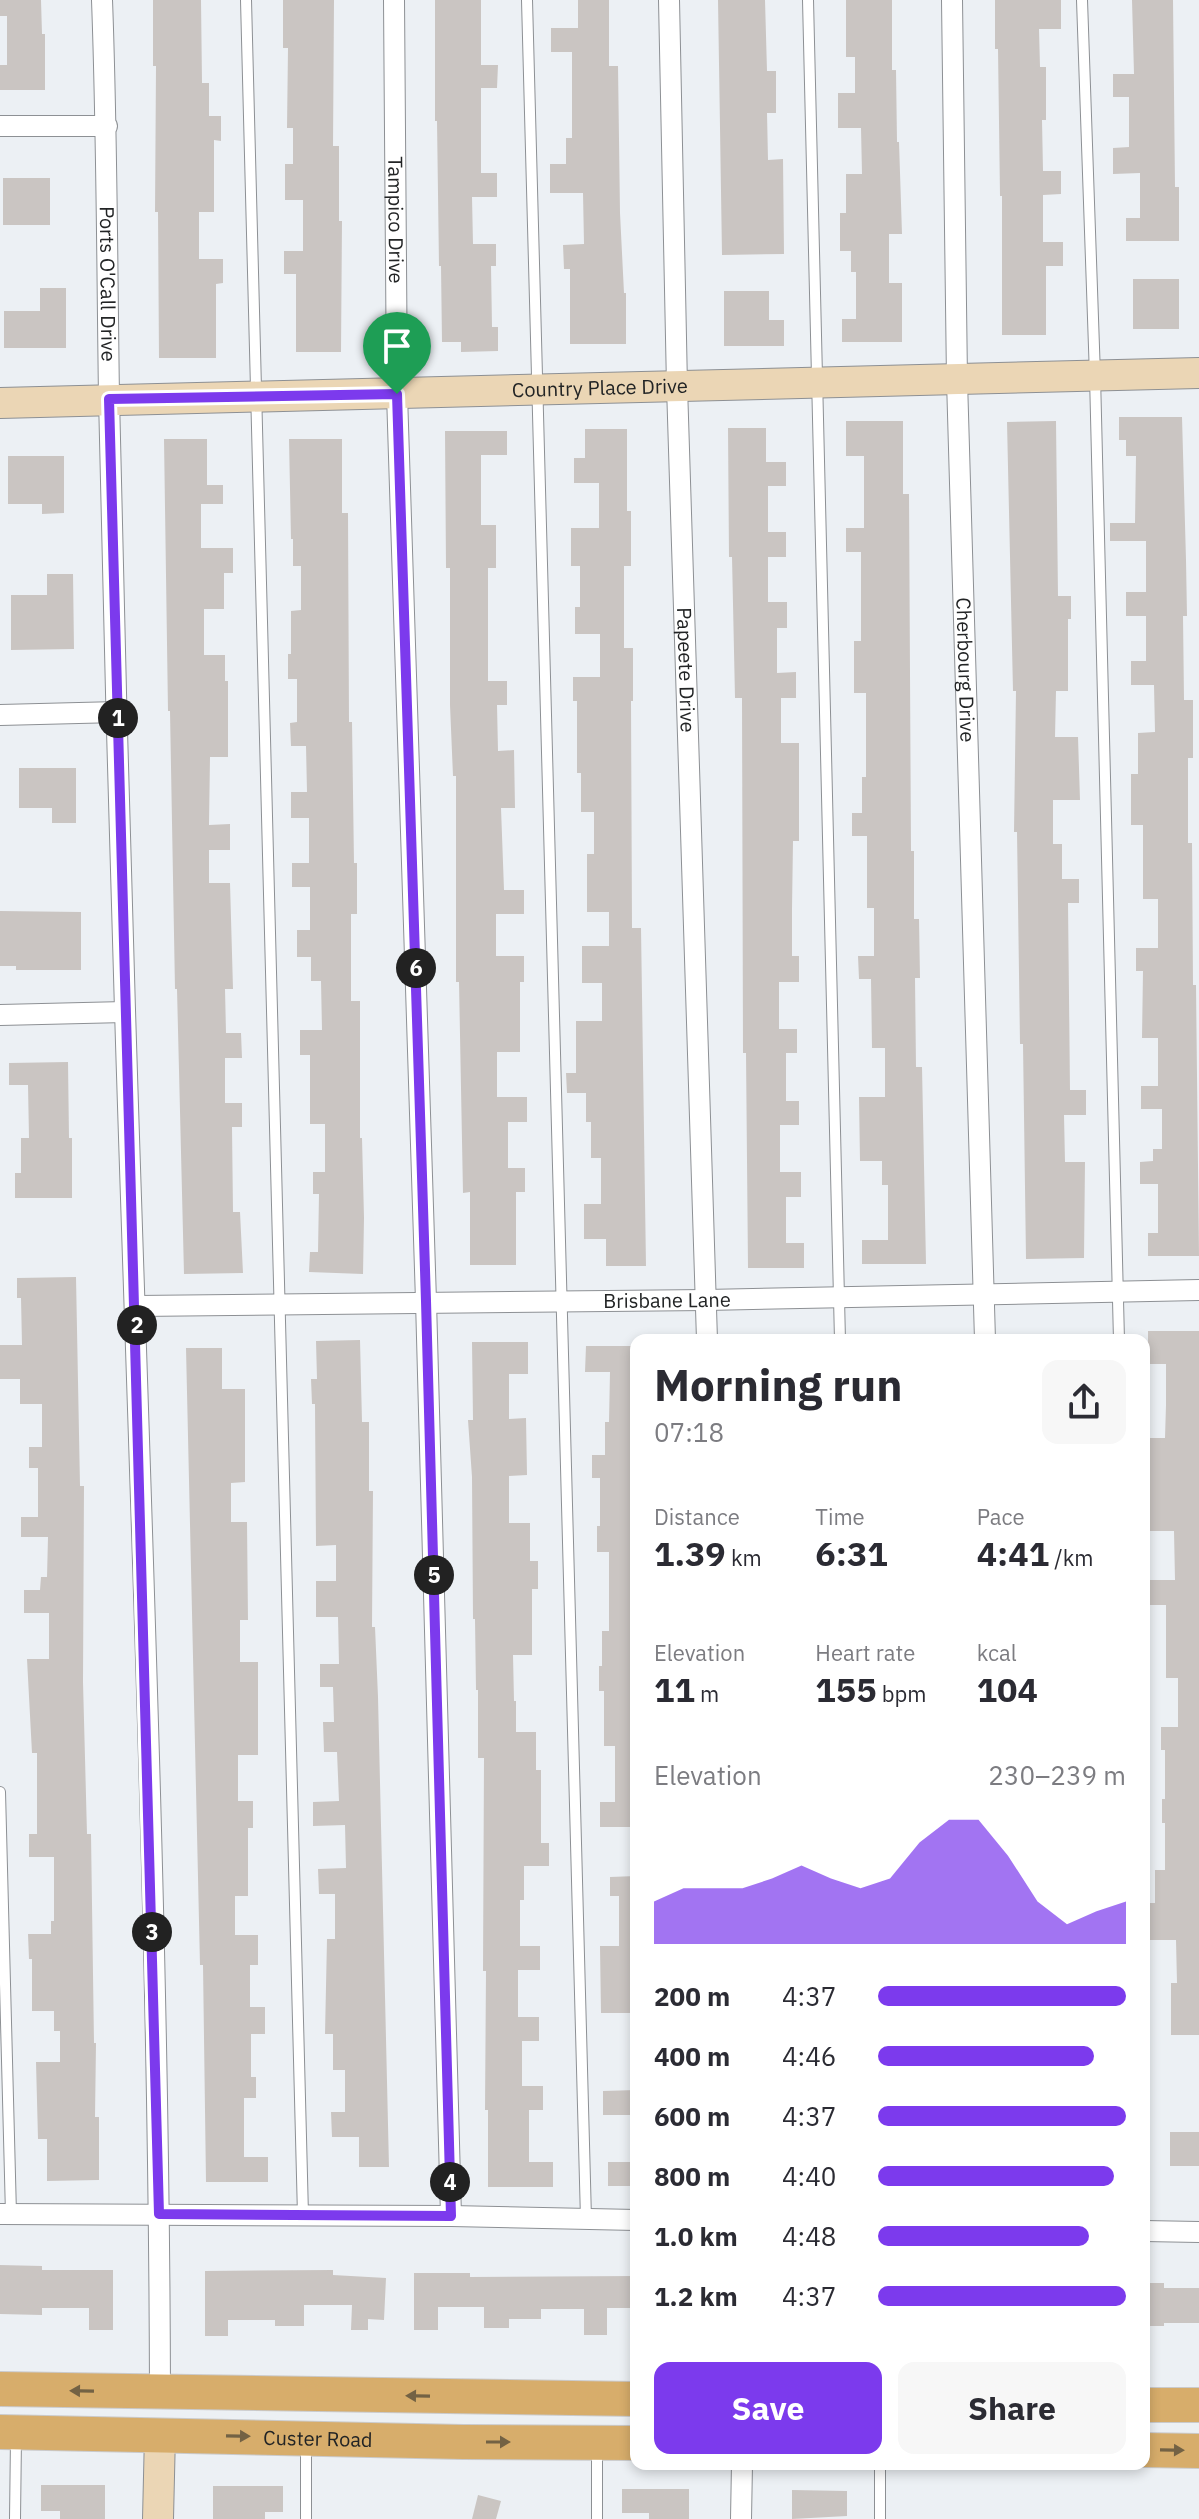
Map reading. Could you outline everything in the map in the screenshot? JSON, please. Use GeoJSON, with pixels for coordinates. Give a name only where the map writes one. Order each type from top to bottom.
{"type":"FeatureCollection","features":[{"type":"Feature","properties":{"kind":"main road"},"geometry":{"type":"LineString","coordinates":[[0,2389],[630,2399]]}},
{"type":"Feature","properties":{"kind":"main road"},"geometry":{"type":"LineString","coordinates":[[160,2393],[160,2434]]}},
{"type":"Feature","properties":{"kind":"main road"},"geometry":{"type":"LineString","coordinates":[[1150,2405],[1199,2405]]}},
{"type":"Feature","properties":{"kind":"main road","name":"Custer Road"},"geometry":{"type":"LineString","coordinates":[[8,2432],[630,2443]]}},
{"type":"Feature","properties":{"kind":"main road"},"geometry":{"type":"LineString","coordinates":[[1150,2450],[1199,2451]]}},
{"type":"Feature","properties":{"kind":"street","name":"Ports O'Call Drive"},"geometry":{"type":"LineString","coordinates":[[102,0],[125,1012],[137,1306],[159,2214],[160,2393]]}},
{"type":"Feature","properties":{"kind":"street","name":"Tampico Drive"},"geometry":{"type":"LineString","coordinates":[[394,0],[397,394],[451,2216]]}},
{"type":"Feature","properties":{"kind":"street","name":"Papeete Drive"},"geometry":{"type":"LineString","coordinates":[[669,0],[677,386],[707,1334]]}},
{"type":"Feature","properties":{"kind":"street","name":"Cherbourg Drive"},"geometry":{"type":"LineString","coordinates":[[952,0],[957,380],[985,1334]]}},
{"type":"Feature","properties":{"kind":"street"},"geometry":{"type":"LineString","coordinates":[[0,126],[107,126]]}},
{"type":"Feature","properties":{"kind":"street","name":"Country Place Drive"},"geometry":{"type":"LineString","coordinates":[[0,403],[1199,373]]}},
{"type":"Feature","properties":{"kind":"street"},"geometry":{"type":"LineString","coordinates":[[0,715],[118,712]]}},
{"type":"Feature","properties":{"kind":"street"},"geometry":{"type":"LineString","coordinates":[[0,1015],[125,1012]]}},
{"type":"Feature","properties":{"kind":"street","name":"Brisbane Lane"},"geometry":{"type":"LineString","coordinates":[[137,1306],[706,1300],[1199,1290]]}},
{"type":"Feature","properties":{"kind":"street"},"geometry":{"type":"LineString","coordinates":[[6,2214],[630,2220]]}},
{"type":"Feature","properties":{"kind":"street"},"geometry":{"type":"LineString","coordinates":[[1150,2231],[1199,2232]]}},
{"type":"Feature","properties":{"kind":"street"},"geometry":{"type":"LineString","coordinates":[[158,2519],[160,2434]]}},
{"type":"Feature","properties":{"kind":"street"},"geometry":{"type":"LineString","coordinates":[[741,2519],[742,2470]]}},
{"type":"Feature","properties":{"kind":"lane"},"geometry":{"type":"LineString","coordinates":[[246,0],[303,2215]]}},
{"type":"Feature","properties":{"kind":"lane"},"geometry":{"type":"LineString","coordinates":[[527,0],[586,2219]]}},
{"type":"Feature","properties":{"kind":"lane"},"geometry":{"type":"LineString","coordinates":[[808,0],[840,1334]]}},
{"type":"Feature","properties":{"kind":"lane"},"geometry":{"type":"LineString","coordinates":[[1082,0],[1095,376],[1119,1334]]}},
{"type":"Feature","properties":{"kind":"lane"},"geometry":{"type":"LineString","coordinates":[[0,1792],[6,2214]]}},
{"type":"Feature","properties":{"kind":"lane"},"geometry":{"type":"LineString","coordinates":[[8,2432],[15,2519]]}},
{"type":"Feature","properties":{"kind":"lane"},"geometry":{"type":"LineString","coordinates":[[306,2438],[306,2519]]}},
{"type":"Feature","properties":{"kind":"lane"},"geometry":{"type":"LineString","coordinates":[[597,2443],[597,2519]]}},
{"type":"Feature","properties":{"kind":"lane"},"geometry":{"type":"LineString","coordinates":[[880,2470],[880,2519]]}},
{"type":"Feature","properties":{"kind":"building"},"geometry":{"type":"Polygon","coordinates":[[[0,0],[41,0],[42,34],[45,34],[45,90],[0,90],[0,65],[7,65],[7,16],[0,16],[0,0]]]}},
{"type":"Feature","properties":{"kind":"building"},"geometry":{"type":"Polygon","coordinates":[[[153,0],[201,0],[202,83],[209,83],[209,116],[221,116],[221,141],[214,140],[214,212],[199,212],[199,259],[223,259],[223,283],[216,284],[216,358],[159,358],[153,0]]]}},
{"type":"Feature","properties":{"kind":"building"},"geometry":{"type":"Polygon","coordinates":[[[283,0],[334,0],[333,146],[339,146],[339,221],[342,221],[341,352],[296,352],[296,274],[284,274],[284,251],[303,251],[303,200],[285,200],[285,164],[293,164],[293,128],[287,128],[288,48],[283,48],[283,0]]]}},
{"type":"Feature","properties":{"kind":"building"},"geometry":{"type":"Polygon","coordinates":[[[435,0],[481,0],[481,65],[498,65],[497,88],[481,88],[481,173],[497,173],[497,197],[472,197],[473,244],[496,244],[496,266],[491,266],[492,327],[498,327],[498,351],[461,352],[461,342],[442,342],[435,121],[435,0]]]}},
{"type":"Feature","properties":{"kind":"building"},"geometry":{"type":"Polygon","coordinates":[[[578,0],[609,0],[609,66],[618,66],[626,344],[570,344],[570,269],[564,269],[563,245],[584,244],[583,193],[550,193],[550,164],[566,164],[566,138],[572,138],[572,52],[551,52],[551,28],[578,28],[578,0]]]}},
{"type":"Feature","properties":{"kind":"building"},"geometry":{"type":"Polygon","coordinates":[[[718,0],[765,0],[767,71],[776,71],[776,113],[767,113],[768,160],[783,159],[784,254],[722,255],[718,0]]]}},
{"type":"Feature","properties":{"kind":"building"},"geometry":{"type":"Polygon","coordinates":[[[846,0],[892,0],[892,70],[896,70],[902,234],[889,234],[889,283],[902,283],[902,342],[842,342],[842,319],[856,319],[856,272],[851,272],[851,251],[840,251],[840,213],[846,213],[846,174],[862,174],[861,128],[838,128],[838,93],[855,93],[855,57],[846,57],[846,0]]]}},
{"type":"Feature","properties":{"kind":"building"},"geometry":{"type":"Polygon","coordinates":[[[995,0],[1061,0],[1061,29],[1039,29],[1040,67],[1046,67],[1046,120],[1042,120],[1043,171],[1061,171],[1061,194],[1043,195],[1043,242],[1063,242],[1063,266],[1046,266],[1046,335],[1002,335],[1002,196],[995,0]]]}},
{"type":"Feature","properties":{"kind":"building"},"geometry":{"type":"Polygon","coordinates":[[[1132,0],[1173,0],[1175,187],[1179,187],[1179,241],[1126,241],[1126,218],[1140,218],[1140,173],[1113,174],[1113,148],[1129,147],[1129,97],[1113,97],[1113,74],[1134,74],[1132,0]]]}},
{"type":"Feature","properties":{"kind":"building"},"geometry":{"type":"Polygon","coordinates":[[[3,178],[50,178],[50,225],[3,225],[3,178]]]}},
{"type":"Feature","properties":{"kind":"building"},"geometry":{"type":"Polygon","coordinates":[[[1133,279],[1179,279],[1179,329],[1133,329],[1133,279]]]}},
{"type":"Feature","properties":{"kind":"building"},"geometry":{"type":"Polygon","coordinates":[[[40,288],[66,288],[66,348],[4,348],[4,311],[40,311],[40,288]]]}},
{"type":"Feature","properties":{"kind":"building"},"geometry":{"type":"Polygon","coordinates":[[[724,291],[769,291],[769,320],[784,320],[784,346],[724,346],[724,291]]]}},
{"type":"Feature","properties":{"kind":"building"},"geometry":{"type":"Polygon","coordinates":[[[1119,417],[1182,417],[1187,616],[1183,616],[1184,700],[1193,700],[1193,758],[1188,758],[1188,843],[1192,843],[1193,985],[1196,985],[1199,1256],[1148,1256],[1148,1233],[1158,1233],[1158,1184],[1140,1184],[1140,1162],[1153,1161],[1153,1149],[1162,1149],[1162,1109],[1141,1109],[1141,1086],[1158,1086],[1158,1038],[1142,1038],[1143,971],[1136,971],[1136,948],[1158,948],[1158,899],[1143,899],[1143,825],[1131,825],[1131,774],[1138,774],[1138,733],[1155,732],[1154,685],[1131,685],[1131,661],[1146,661],[1146,616],[1126,616],[1126,592],[1146,592],[1146,541],[1110,541],[1110,523],[1135,523],[1136,456],[1126,456],[1126,440],[1119,440],[1119,417]]]}},
{"type":"Feature","properties":{"kind":"building"},"geometry":{"type":"Polygon","coordinates":[[[846,421],[903,421],[903,494],[909,494],[911,851],[914,851],[914,919],[919,919],[920,978],[915,978],[916,1067],[922,1067],[926,1264],[862,1264],[862,1240],[888,1240],[888,1185],[882,1185],[882,1161],[860,1161],[859,1097],[885,1097],[885,1048],[872,1048],[871,979],[859,979],[858,956],[874,956],[874,908],[867,908],[867,836],[852,836],[852,813],[862,813],[862,777],[866,777],[866,693],[854,693],[854,641],[861,641],[861,552],[846,552],[846,528],[864,528],[864,456],[846,456],[846,421]]]}},
{"type":"Feature","properties":{"kind":"building"},"geometry":{"type":"Polygon","coordinates":[[[1056,421],[1058,596],[1071,596],[1071,619],[1068,619],[1068,691],[1056,691],[1055,737],[1078,737],[1080,800],[1053,800],[1053,844],[1062,844],[1062,879],[1079,879],[1079,903],[1068,903],[1070,1090],[1086,1090],[1086,1115],[1064,1115],[1065,1162],[1085,1162],[1084,1258],[1026,1259],[1023,1044],[1020,1044],[1017,832],[1014,832],[1016,691],[1013,691],[1007,422],[1056,421]]]}},
{"type":"Feature","properties":{"kind":"building"},"geometry":{"type":"Polygon","coordinates":[[[728,428],[766,428],[766,462],[786,462],[786,486],[768,486],[768,532],[786,532],[786,557],[768,557],[768,602],[787,602],[787,628],[777,628],[777,673],[796,672],[796,698],[781,698],[781,743],[799,743],[799,841],[793,841],[792,956],[799,956],[799,982],[779,982],[779,1029],[797,1029],[797,1053],[786,1053],[786,1101],[799,1101],[799,1125],[780,1125],[780,1172],[801,1172],[801,1197],[786,1197],[786,1243],[804,1243],[804,1268],[748,1268],[746,1053],[743,1053],[742,698],[735,698],[728,428]]]}},
{"type":"Feature","properties":{"kind":"building"},"geometry":{"type":"Polygon","coordinates":[[[585,429],[627,429],[631,566],[624,566],[624,648],[633,648],[632,928],[641,928],[646,1266],[606,1266],[606,1239],[584,1239],[584,1204],[601,1204],[601,1158],[591,1158],[591,1122],[586,1122],[586,1093],[567,1093],[566,1073],[576,1073],[576,1021],[602,1021],[602,983],[582,983],[582,946],[609,946],[609,912],[587,912],[587,854],[594,854],[594,812],[581,812],[581,773],[577,773],[577,701],[573,701],[573,677],[600,677],[600,634],[575,634],[575,607],[580,607],[580,566],[571,566],[571,528],[599,528],[599,483],[574,483],[574,458],[585,458],[585,429]]]}},
{"type":"Feature","properties":{"kind":"building"},"geometry":{"type":"Polygon","coordinates":[[[445,431],[507,431],[507,455],[481,455],[481,525],[496,525],[496,568],[488,568],[488,681],[507,681],[507,705],[497,705],[498,751],[514,750],[515,808],[501,808],[504,890],[524,890],[524,914],[496,914],[496,956],[524,956],[524,982],[520,982],[520,1052],[497,1052],[497,1097],[527,1097],[527,1122],[508,1122],[508,1168],[525,1168],[525,1192],[516,1192],[516,1265],[470,1265],[470,1192],[463,1193],[459,982],[456,982],[456,776],[453,776],[450,705],[450,568],[446,568],[445,431]]]}},
{"type":"Feature","properties":{"kind":"building"},"geometry":{"type":"Polygon","coordinates":[[[164,439],[207,439],[207,485],[223,485],[223,504],[201,504],[201,548],[233,548],[233,573],[224,573],[224,609],[204,609],[204,655],[225,655],[225,681],[228,681],[228,757],[210,757],[209,825],[230,824],[230,850],[209,850],[209,883],[230,883],[233,989],[225,989],[226,1033],[241,1033],[242,1058],[225,1058],[225,1103],[242,1103],[242,1127],[232,1127],[233,1212],[240,1212],[243,1273],[184,1274],[168,711],[164,439]]]}},
{"type":"Feature","properties":{"kind":"building"},"geometry":{"type":"Polygon","coordinates":[[[289,439],[342,439],[342,513],[348,513],[349,722],[352,722],[354,863],[357,863],[357,914],[351,914],[351,1001],[360,1001],[363,1274],[309,1272],[310,1252],[318,1252],[319,1194],[313,1194],[313,1172],[325,1172],[325,1124],[310,1124],[310,1055],[300,1055],[300,1030],[322,1030],[321,981],[311,981],[311,957],[297,957],[297,930],[310,930],[310,887],[292,887],[292,863],[309,863],[309,818],[291,818],[291,792],[307,792],[306,746],[291,746],[290,723],[297,722],[297,679],[288,679],[288,654],[291,654],[291,611],[301,610],[301,566],[293,566],[289,439]]]}},
{"type":"Feature","properties":{"kind":"building"},"geometry":{"type":"Polygon","coordinates":[[[8,456],[64,456],[64,513],[42,514],[42,504],[8,504],[8,456]]]}},
{"type":"Feature","properties":{"kind":"building"},"geometry":{"type":"Polygon","coordinates":[[[47,574],[73,574],[74,649],[11,650],[11,595],[47,595],[47,574]]]}},
{"type":"Feature","properties":{"kind":"building"},"geometry":{"type":"Polygon","coordinates":[[[19,768],[76,768],[76,823],[52,823],[52,808],[19,808],[19,768]]]}},
{"type":"Feature","properties":{"kind":"building"},"geometry":{"type":"Polygon","coordinates":[[[0,911],[81,912],[81,970],[16,970],[16,966],[0,966],[0,911]]]}},
{"type":"Feature","properties":{"kind":"building"},"geometry":{"type":"Polygon","coordinates":[[[68,1062],[72,1198],[15,1198],[15,1173],[21,1173],[21,1138],[29,1138],[28,1085],[9,1085],[9,1063],[68,1062]]]}},
{"type":"Feature","properties":{"kind":"building"},"geometry":{"type":"Polygon","coordinates":[[[76,1277],[80,1486],[84,1486],[83,1682],[87,1834],[91,1834],[95,2117],[99,2117],[99,2180],[47,2181],[47,2139],[38,2139],[36,2062],[60,2062],[60,2031],[54,2031],[54,2011],[32,2011],[32,1959],[29,1959],[28,1934],[51,1934],[51,1921],[54,1921],[54,1857],[29,1857],[29,1834],[37,1834],[37,1753],[32,1753],[27,1659],[49,1659],[49,1613],[24,1613],[24,1590],[40,1590],[41,1577],[47,1577],[48,1537],[21,1537],[21,1517],[38,1517],[38,1468],[29,1468],[29,1447],[42,1447],[42,1404],[20,1404],[20,1379],[0,1379],[0,1345],[22,1345],[21,1298],[17,1298],[17,1278],[76,1277]]]}},
{"type":"Feature","properties":{"kind":"building"},"geometry":{"type":"Polygon","coordinates":[[[1148,1331],[1199,1331],[1199,2035],[1171,2035],[1171,1983],[1177,1983],[1176,1940],[1150,1940],[1150,1903],[1155,1903],[1155,1870],[1165,1870],[1162,1799],[1165,1799],[1165,1750],[1161,1750],[1161,1727],[1178,1727],[1178,1678],[1166,1678],[1166,1605],[1150,1605],[1150,1580],[1175,1580],[1174,1531],[1150,1531],[1150,1438],[1165,1438],[1166,1364],[1150,1364],[1148,1331]]]}},
{"type":"Feature","properties":{"kind":"building"},"geometry":{"type":"Polygon","coordinates":[[[360,1340],[362,1422],[369,1422],[369,1491],[373,1491],[372,1627],[375,1627],[378,1697],[389,2167],[359,2167],[359,2137],[332,2137],[331,2112],[345,2112],[345,2070],[333,2070],[333,2034],[325,2034],[327,1939],[335,1939],[335,1894],[319,1894],[318,1869],[346,1868],[345,1825],[313,1826],[313,1802],[339,1801],[337,1752],[324,1752],[323,1722],[334,1722],[333,1687],[320,1687],[320,1664],[339,1664],[338,1617],[316,1617],[316,1581],[336,1581],[336,1545],[316,1546],[315,1404],[312,1404],[311,1379],[317,1379],[316,1341],[360,1340]]]}},
{"type":"Feature","properties":{"kind":"building"},"geometry":{"type":"Polygon","coordinates":[[[472,1342],[528,1342],[528,1374],[509,1374],[509,1419],[526,1418],[527,1475],[509,1476],[509,1523],[530,1523],[530,1561],[538,1561],[538,1589],[532,1589],[532,1655],[513,1655],[514,1701],[516,1732],[536,1732],[536,1770],[541,1770],[541,1843],[549,1843],[549,1866],[524,1866],[520,1946],[540,1946],[540,1970],[518,1970],[518,2017],[539,2017],[539,2041],[522,2041],[522,2086],[543,2086],[543,2110],[529,2110],[529,2162],[553,2162],[553,2187],[488,2187],[486,1971],[483,1971],[484,1758],[478,1758],[468,1420],[473,1420],[472,1342]]]}},
{"type":"Feature","properties":{"kind":"building"},"geometry":{"type":"Polygon","coordinates":[[[586,1346],[630,1346],[630,1827],[600,1827],[600,1802],[615,1802],[615,1746],[604,1746],[604,1691],[599,1691],[602,1631],[609,1631],[609,1552],[597,1552],[600,1478],[592,1478],[592,1455],[605,1455],[610,1372],[585,1372],[586,1346]]]}},
{"type":"Feature","properties":{"kind":"building"},"geometry":{"type":"Polygon","coordinates":[[[186,1348],[222,1348],[222,1389],[245,1389],[245,1482],[231,1483],[231,1522],[247,1522],[248,1620],[240,1620],[240,1662],[258,1662],[258,1755],[238,1755],[238,1801],[253,1801],[253,1828],[248,1828],[248,1896],[235,1896],[235,1935],[258,1935],[258,1965],[250,1965],[250,2007],[265,2007],[265,2034],[251,2034],[251,2077],[256,2077],[256,2098],[244,2098],[244,2157],[268,2157],[268,2182],[206,2182],[186,1348]]]}},
{"type":"Feature","properties":{"kind":"building"},"geometry":{"type":"Polygon","coordinates":[[[630,1876],[630,2013],[601,2013],[600,1946],[619,1946],[619,1896],[610,1896],[610,1877],[630,1876]]]}},
{"type":"Feature","properties":{"kind":"building"},"geometry":{"type":"Polygon","coordinates":[[[630,2090],[630,2115],[603,2115],[603,2091],[630,2090]]]}},
{"type":"Feature","properties":{"kind":"building"},"geometry":{"type":"Polygon","coordinates":[[[1170,2132],[1199,2132],[1199,2166],[1170,2166],[1170,2132]]]}},
{"type":"Feature","properties":{"kind":"building"},"geometry":{"type":"Polygon","coordinates":[[[608,2162],[630,2162],[630,2186],[608,2186],[608,2162]]]}},
{"type":"Feature","properties":{"kind":"building"},"geometry":{"type":"Polygon","coordinates":[[[0,2265],[42,2266],[42,2270],[113,2270],[113,2330],[89,2330],[89,2308],[42,2308],[42,2315],[0,2314],[0,2265]]]}},
{"type":"Feature","properties":{"kind":"building"},"geometry":{"type":"Polygon","coordinates":[[[333,2270],[333,2275],[386,2278],[384,2320],[368,2319],[368,2330],[351,2330],[352,2305],[304,2305],[304,2326],[275,2326],[275,2320],[228,2320],[228,2336],[205,2336],[205,2271],[333,2270]]]}},
{"type":"Feature","properties":{"kind":"building"},"geometry":{"type":"Polygon","coordinates":[[[414,2273],[470,2273],[470,2277],[630,2276],[630,2308],[607,2308],[607,2335],[584,2335],[584,2309],[541,2309],[541,2319],[509,2319],[509,2328],[484,2328],[484,2307],[438,2307],[438,2330],[414,2330],[414,2273]]]}},
{"type":"Feature","properties":{"kind":"building"},"geometry":{"type":"Polygon","coordinates":[[[1150,2283],[1164,2283],[1164,2288],[1199,2288],[1199,2323],[1164,2323],[1164,2326],[1150,2326],[1150,2283]]]}},
{"type":"Feature","properties":{"kind":"building"},"geometry":{"type":"Polygon","coordinates":[[[41,2485],[105,2485],[105,2519],[60,2519],[60,2511],[41,2511],[41,2485]]]}},
{"type":"Feature","properties":{"kind":"building"},"geometry":{"type":"Polygon","coordinates":[[[213,2486],[283,2486],[283,2512],[265,2512],[265,2519],[213,2519],[213,2486]]]}},
{"type":"Feature","properties":{"kind":"building"},"geometry":{"type":"Polygon","coordinates":[[[622,2489],[689,2489],[689,2519],[649,2519],[649,2513],[622,2513],[622,2489]]]}},
{"type":"Feature","properties":{"kind":"building"},"geometry":{"type":"Polygon","coordinates":[[[792,2490],[847,2491],[847,2516],[792,2519],[792,2490]]]}},
{"type":"Feature","properties":{"kind":"building"},"geometry":{"type":"Polygon","coordinates":[[[478,2495],[501,2501],[496,2519],[472,2519],[478,2495]]]}},
{"type":"Feature","properties":{"kind":"route"},"geometry":{"type":"LineString","coordinates":[[397,394],[451,2216],[159,2214],[137,1306],[125,1012],[109,399],[397,394]]}}]}
